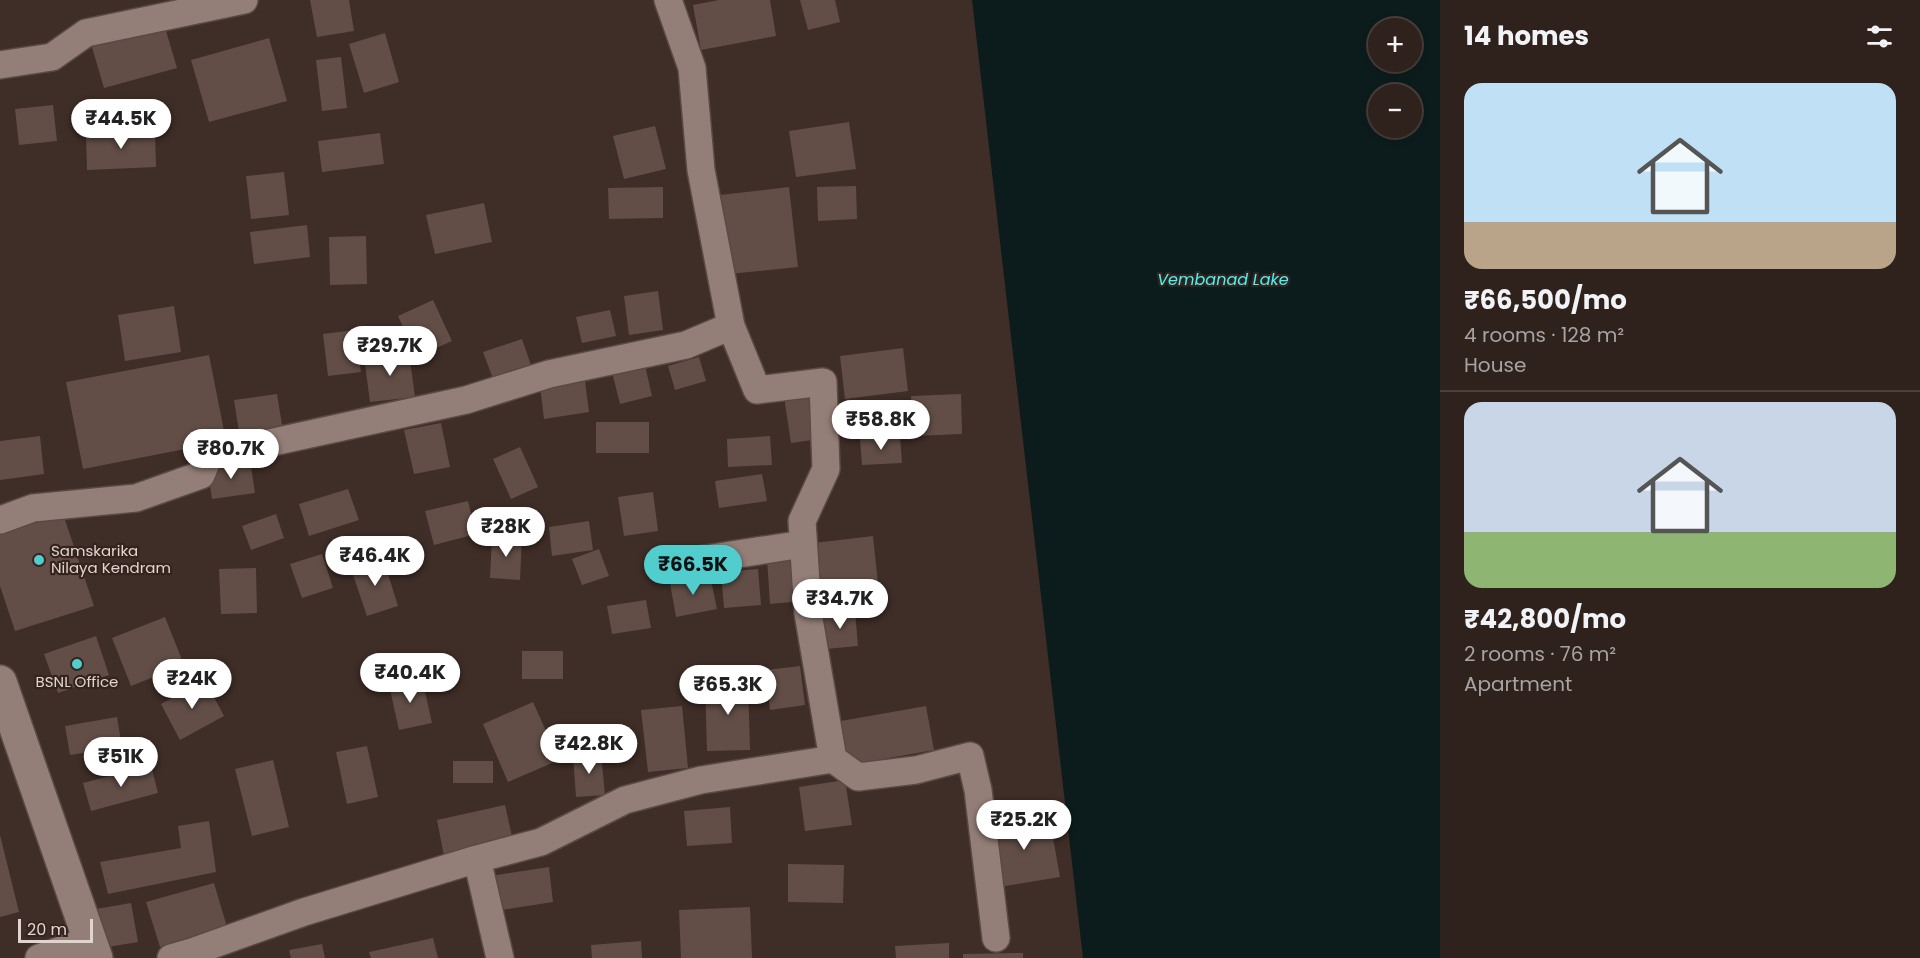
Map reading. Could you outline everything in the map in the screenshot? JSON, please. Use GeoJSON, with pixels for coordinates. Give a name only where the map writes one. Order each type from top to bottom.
{"type":"FeatureCollection","features":[{"type":"Feature","properties":{"kind":"main road"},"geometry":{"type":"LineString","coordinates":[[0,682],[93,949]]}},
{"type":"Feature","properties":{"kind":"street"},"geometry":{"type":"LineString","coordinates":[[0,65],[52,57],[86,33],[244,0]]}},
{"type":"Feature","properties":{"kind":"street"},"geometry":{"type":"LineString","coordinates":[[668,0],[692,68],[701,170],[731,326],[757,390],[823,382],[826,469],[802,521],[808,613],[833,759],[858,777],[916,770],[970,756],[978,790],[996,938]]}},
{"type":"Feature","properties":{"kind":"street"},"geometry":{"type":"LineString","coordinates":[[0,520],[33,508],[136,498],[201,475],[209,456],[466,400],[549,374],[686,345],[731,326]]}},
{"type":"Feature","properties":{"kind":"street"},"geometry":{"type":"LineString","coordinates":[[660,566],[803,544]]}},
{"type":"Feature","properties":{"kind":"street"},"geometry":{"type":"LineString","coordinates":[[171,958],[304,912],[477,859],[541,842],[625,800],[701,780],[833,759]]}},
{"type":"Feature","properties":{"kind":"street"},"geometry":{"type":"LineString","coordinates":[[477,859],[500,958]]}},
{"type":"Feature","properties":{"kind":"street"},"geometry":{"type":"LineString","coordinates":[[39,958],[93,949]]}},
{"type":"Feature","properties":{"kind":"water","name":"Vembanad Lake"},"geometry":{"type":"Polygon","coordinates":[[[972,0],[1440,0],[1440,958],[1083,958],[972,0]]]}},
{"type":"Feature","properties":{"kind":"building"},"geometry":{"type":"Polygon","coordinates":[[[310,0],[349,0],[354,31],[317,37],[310,0]]]}},
{"type":"Feature","properties":{"kind":"building"},"geometry":{"type":"Polygon","coordinates":[[[719,0],[770,0],[776,36],[701,50],[693,5],[719,0]]]}},
{"type":"Feature","properties":{"kind":"building"},"geometry":{"type":"Polygon","coordinates":[[[800,0],[835,0],[840,22],[808,30],[800,0]]]}},
{"type":"Feature","properties":{"kind":"building"},"geometry":{"type":"Polygon","coordinates":[[[164,24],[177,68],[104,88],[91,44],[164,24]]]}},
{"type":"Feature","properties":{"kind":"building"},"geometry":{"type":"Polygon","coordinates":[[[385,33],[399,82],[364,93],[349,44],[385,33]]]}},
{"type":"Feature","properties":{"kind":"building"},"geometry":{"type":"Polygon","coordinates":[[[269,38],[287,101],[209,122],[191,60],[269,38]]]}},
{"type":"Feature","properties":{"kind":"building"},"geometry":{"type":"Polygon","coordinates":[[[341,57],[347,108],[322,111],[316,60],[341,57]]]}},
{"type":"Feature","properties":{"kind":"building"},"geometry":{"type":"Polygon","coordinates":[[[53,105],[57,141],[19,145],[15,109],[53,105]]]}},
{"type":"Feature","properties":{"kind":"building"},"geometry":{"type":"Polygon","coordinates":[[[849,122],[856,169],[796,177],[789,131],[849,122]]]}},
{"type":"Feature","properties":{"kind":"building"},"geometry":{"type":"Polygon","coordinates":[[[655,126],[666,169],[624,179],[613,136],[655,126]]]}},
{"type":"Feature","properties":{"kind":"building"},"geometry":{"type":"Polygon","coordinates":[[[155,131],[156,167],[87,170],[86,134],[155,131]]]}},
{"type":"Feature","properties":{"kind":"building"},"geometry":{"type":"Polygon","coordinates":[[[380,133],[384,164],[322,172],[318,141],[380,133]]]}},
{"type":"Feature","properties":{"kind":"building"},"geometry":{"type":"Polygon","coordinates":[[[284,172],[289,215],[251,219],[246,176],[284,172]]]}},
{"type":"Feature","properties":{"kind":"building"},"geometry":{"type":"Polygon","coordinates":[[[856,186],[857,219],[818,221],[817,187],[856,186]]]}},
{"type":"Feature","properties":{"kind":"building"},"geometry":{"type":"Polygon","coordinates":[[[663,187],[663,218],[609,219],[608,188],[663,187]]]}},
{"type":"Feature","properties":{"kind":"building"},"geometry":{"type":"Polygon","coordinates":[[[789,187],[798,267],[729,274],[720,195],[789,187]]]}},
{"type":"Feature","properties":{"kind":"building"},"geometry":{"type":"Polygon","coordinates":[[[484,203],[492,242],[435,254],[426,215],[484,203]]]}},
{"type":"Feature","properties":{"kind":"building"},"geometry":{"type":"Polygon","coordinates":[[[307,225],[310,257],[254,264],[250,232],[307,225]]]}},
{"type":"Feature","properties":{"kind":"building"},"geometry":{"type":"Polygon","coordinates":[[[366,236],[367,284],[330,285],[329,237],[366,236]]]}},
{"type":"Feature","properties":{"kind":"building"},"geometry":{"type":"Polygon","coordinates":[[[658,291],[663,330],[629,335],[624,296],[658,291]]]}},
{"type":"Feature","properties":{"kind":"building"},"geometry":{"type":"Polygon","coordinates":[[[433,300],[452,341],[416,357],[398,316],[433,300]]]}},
{"type":"Feature","properties":{"kind":"building"},"geometry":{"type":"Polygon","coordinates":[[[174,306],[181,352],[125,361],[118,315],[174,306]]]}},
{"type":"Feature","properties":{"kind":"building"},"geometry":{"type":"Polygon","coordinates":[[[610,310],[616,336],[582,343],[576,317],[610,310]]]}},
{"type":"Feature","properties":{"kind":"building"},"geometry":{"type":"Polygon","coordinates":[[[355,330],[361,372],[328,376],[323,334],[355,330]]]}},
{"type":"Feature","properties":{"kind":"building"},"geometry":{"type":"Polygon","coordinates":[[[522,339],[533,371],[495,384],[483,352],[522,339]]]}},
{"type":"Feature","properties":{"kind":"building"},"geometry":{"type":"Polygon","coordinates":[[[903,348],[908,391],[845,399],[840,356],[903,348]]]}},
{"type":"Feature","properties":{"kind":"building"},"geometry":{"type":"Polygon","coordinates":[[[409,352],[415,397],[370,402],[364,357],[409,352]]]}},
{"type":"Feature","properties":{"kind":"building"},"geometry":{"type":"Polygon","coordinates":[[[209,355],[226,441],[83,469],[66,382],[209,355]]]}},
{"type":"Feature","properties":{"kind":"building"},"geometry":{"type":"Polygon","coordinates":[[[643,357],[652,396],[620,404],[610,364],[643,357]]]}},
{"type":"Feature","properties":{"kind":"building"},"geometry":{"type":"Polygon","coordinates":[[[699,357],[706,381],[675,390],[668,366],[699,357]]]}},
{"type":"Feature","properties":{"kind":"building"},"geometry":{"type":"Polygon","coordinates":[[[585,381],[589,412],[544,419],[540,386],[585,381]]]}},
{"type":"Feature","properties":{"kind":"building"},"geometry":{"type":"Polygon","coordinates":[[[814,393],[820,439],[791,443],[784,397],[814,393]]]}},
{"type":"Feature","properties":{"kind":"building"},"geometry":{"type":"Polygon","coordinates":[[[277,394],[283,431],[240,438],[234,400],[277,394]]]}},
{"type":"Feature","properties":{"kind":"building"},"geometry":{"type":"Polygon","coordinates":[[[961,394],[962,434],[913,436],[911,396],[961,394]]]}},
{"type":"Feature","properties":{"kind":"building"},"geometry":{"type":"Polygon","coordinates":[[[596,422],[649,422],[649,453],[596,453],[596,422]]]}},
{"type":"Feature","properties":{"kind":"building"},"geometry":{"type":"Polygon","coordinates":[[[441,423],[450,467],[414,474],[404,430],[441,423]]]}},
{"type":"Feature","properties":{"kind":"building"},"geometry":{"type":"Polygon","coordinates":[[[40,436],[44,474],[0,480],[0,441],[40,436]]]}},
{"type":"Feature","properties":{"kind":"building"},"geometry":{"type":"Polygon","coordinates":[[[770,436],[772,465],[728,467],[727,439],[770,436]]]}},
{"type":"Feature","properties":{"kind":"building"},"geometry":{"type":"Polygon","coordinates":[[[900,436],[902,463],[862,465],[860,439],[900,436]]]}},
{"type":"Feature","properties":{"kind":"building"},"geometry":{"type":"Polygon","coordinates":[[[520,447],[538,487],[511,499],[493,459],[520,447]]]}},
{"type":"Feature","properties":{"kind":"building"},"geometry":{"type":"Polygon","coordinates":[[[250,460],[255,493],[212,499],[207,466],[250,460]]]}},
{"type":"Feature","properties":{"kind":"building"},"geometry":{"type":"Polygon","coordinates":[[[762,474],[767,501],[719,508],[715,481],[762,474]]]}},
{"type":"Feature","properties":{"kind":"building"},"geometry":{"type":"Polygon","coordinates":[[[348,489],[359,520],[309,536],[299,504],[348,489]]]}},
{"type":"Feature","properties":{"kind":"building"},"geometry":{"type":"Polygon","coordinates":[[[653,492],[658,531],[624,536],[618,497],[653,492]]]}},
{"type":"Feature","properties":{"kind":"building"},"geometry":{"type":"Polygon","coordinates":[[[468,501],[476,534],[434,545],[425,511],[468,501]]]}},
{"type":"Feature","properties":{"kind":"building","name":"Samskarika Nilaya Kendram"},"geometry":{"type":"Polygon","coordinates":[[[63,514],[94,606],[15,631],[0,586],[0,534],[63,514]]]}},
{"type":"Feature","properties":{"kind":"building"},"geometry":{"type":"Polygon","coordinates":[[[276,514],[284,538],[251,550],[242,526],[276,514]]]}},
{"type":"Feature","properties":{"kind":"building"},"geometry":{"type":"Polygon","coordinates":[[[589,521],[593,550],[552,556],[549,527],[589,521]]]}},
{"type":"Feature","properties":{"kind":"building"},"geometry":{"type":"Polygon","coordinates":[[[492,536],[522,537],[520,580],[490,578],[492,536]]]}},
{"type":"Feature","properties":{"kind":"building"},"geometry":{"type":"Polygon","coordinates":[[[873,536],[879,593],[821,600],[814,543],[873,536]]]}},
{"type":"Feature","properties":{"kind":"building"},"geometry":{"type":"Polygon","coordinates":[[[599,549],[609,576],[582,585],[572,559],[599,549]]]}},
{"type":"Feature","properties":{"kind":"building"},"geometry":{"type":"Polygon","coordinates":[[[322,554],[333,588],[302,598],[290,564],[322,554]]]}},
{"type":"Feature","properties":{"kind":"building"},"geometry":{"type":"Polygon","coordinates":[[[800,556],[804,601],[770,604],[767,559],[800,556]]]}},
{"type":"Feature","properties":{"kind":"building"},"geometry":{"type":"Polygon","coordinates":[[[383,558],[398,606],[367,616],[351,569],[383,558]]]}},
{"type":"Feature","properties":{"kind":"building"},"geometry":{"type":"Polygon","coordinates":[[[256,568],[257,613],[221,614],[219,569],[256,568]]]}},
{"type":"Feature","properties":{"kind":"building"},"geometry":{"type":"Polygon","coordinates":[[[758,569],[761,605],[724,608],[721,572],[758,569]]]}},
{"type":"Feature","properties":{"kind":"building"},"geometry":{"type":"Polygon","coordinates":[[[710,576],[717,609],[676,617],[670,583],[710,576]]]}},
{"type":"Feature","properties":{"kind":"building"},"geometry":{"type":"Polygon","coordinates":[[[646,600],[651,628],[612,634],[607,606],[646,600]]]}},
{"type":"Feature","properties":{"kind":"building"},"geometry":{"type":"Polygon","coordinates":[[[855,611],[858,646],[826,649],[823,614],[855,611]]]}},
{"type":"Feature","properties":{"kind":"building"},"geometry":{"type":"Polygon","coordinates":[[[165,617],[184,665],[131,686],[112,638],[165,617]]]}},
{"type":"Feature","properties":{"kind":"building","name":"BSNL Office"},"geometry":{"type":"Polygon","coordinates":[[[96,636],[109,675],[58,693],[44,654],[96,636]]]}},
{"type":"Feature","properties":{"kind":"building"},"geometry":{"type":"Polygon","coordinates":[[[522,651],[563,651],[563,679],[522,679],[522,651]]]}},
{"type":"Feature","properties":{"kind":"building"},"geometry":{"type":"Polygon","coordinates":[[[800,666],[805,705],[770,710],[766,670],[800,666]]]}},
{"type":"Feature","properties":{"kind":"building"},"geometry":{"type":"Polygon","coordinates":[[[422,678],[432,723],[399,730],[389,685],[422,678]]]}},
{"type":"Feature","properties":{"kind":"building"},"geometry":{"type":"Polygon","coordinates":[[[205,680],[224,716],[180,740],[161,704],[205,680]]]}},
{"type":"Feature","properties":{"kind":"building"},"geometry":{"type":"Polygon","coordinates":[[[748,681],[750,750],[707,751],[705,682],[748,681]]]}},
{"type":"Feature","properties":{"kind":"building"},"geometry":{"type":"Polygon","coordinates":[[[533,702],[559,760],[508,782],[483,724],[533,702]]]}},
{"type":"Feature","properties":{"kind":"building"},"geometry":{"type":"Polygon","coordinates":[[[682,706],[688,768],[648,772],[641,710],[682,706]]]}},
{"type":"Feature","properties":{"kind":"building"},"geometry":{"type":"Polygon","coordinates":[[[926,706],[934,750],[849,765],[841,721],[926,706]]]}},
{"type":"Feature","properties":{"kind":"building"},"geometry":{"type":"Polygon","coordinates":[[[117,717],[122,747],[70,755],[65,726],[117,717]]]}},
{"type":"Feature","properties":{"kind":"building"},"geometry":{"type":"Polygon","coordinates":[[[367,746],[378,797],[347,804],[336,752],[367,746]]]}},
{"type":"Feature","properties":{"kind":"building"},"geometry":{"type":"Polygon","coordinates":[[[601,753],[605,795],[576,797],[573,756],[601,753]]]}},
{"type":"Feature","properties":{"kind":"building"},"geometry":{"type":"Polygon","coordinates":[[[273,760],[289,827],[252,836],[235,769],[273,760]]]}},
{"type":"Feature","properties":{"kind":"building"},"geometry":{"type":"Polygon","coordinates":[[[453,761],[493,761],[493,783],[453,783],[453,761]]]}},
{"type":"Feature","properties":{"kind":"building"},"geometry":{"type":"Polygon","coordinates":[[[151,765],[158,793],[91,811],[83,783],[151,765]]]}},
{"type":"Feature","properties":{"kind":"building"},"geometry":{"type":"Polygon","coordinates":[[[845,780],[852,825],[805,831],[799,787],[845,780]]]}},
{"type":"Feature","properties":{"kind":"building"},"geometry":{"type":"Polygon","coordinates":[[[505,805],[513,841],[444,856],[437,820],[505,805]]]}},
{"type":"Feature","properties":{"kind":"building"},"geometry":{"type":"Polygon","coordinates":[[[730,807],[732,843],[687,846],[684,811],[730,807]]]}},
{"type":"Feature","properties":{"kind":"building"},"geometry":{"type":"Polygon","coordinates":[[[1049,815],[1060,877],[999,887],[988,826],[1049,815]]]}},
{"type":"Feature","properties":{"kind":"building"},"geometry":{"type":"Polygon","coordinates":[[[209,821],[216,872],[108,894],[100,862],[181,848],[178,826],[209,821]]]}},
{"type":"Feature","properties":{"kind":"building"},"geometry":{"type":"Polygon","coordinates":[[[0,835],[19,912],[0,917],[0,835]]]}},
{"type":"Feature","properties":{"kind":"building"},"geometry":{"type":"Polygon","coordinates":[[[788,864],[844,865],[843,903],[788,902],[788,864]]]}},
{"type":"Feature","properties":{"kind":"building"},"geometry":{"type":"Polygon","coordinates":[[[549,867],[553,902],[495,911],[490,876],[549,867]]]}},
{"type":"Feature","properties":{"kind":"building"},"geometry":{"type":"Polygon","coordinates":[[[214,883],[227,927],[160,947],[146,902],[214,883]]]}},
{"type":"Feature","properties":{"kind":"building"},"geometry":{"type":"Polygon","coordinates":[[[131,903],[138,942],[102,948],[96,909],[131,903]]]}},
{"type":"Feature","properties":{"kind":"building"},"geometry":{"type":"Polygon","coordinates":[[[750,907],[752,958],[681,958],[679,910],[750,907]]]}},
{"type":"Feature","properties":{"kind":"building"},"geometry":{"type":"Polygon","coordinates":[[[433,938],[438,958],[371,958],[369,952],[433,938]]]}},
{"type":"Feature","properties":{"kind":"building"},"geometry":{"type":"Polygon","coordinates":[[[641,941],[642,958],[592,958],[591,945],[641,941]]]}},
{"type":"Feature","properties":{"kind":"building"},"geometry":{"type":"Polygon","coordinates":[[[949,943],[949,958],[896,958],[895,946],[949,943]]]}},
{"type":"Feature","properties":{"kind":"building"},"geometry":{"type":"Polygon","coordinates":[[[322,944],[325,958],[291,958],[289,950],[322,944]]]}},
{"type":"Feature","properties":{"kind":"building"},"geometry":{"type":"Polygon","coordinates":[[[1023,953],[1023,958],[963,958],[963,954],[1023,953]]]}},
{"type":"Feature","properties":{"kind":"place","name":"Samskarika Nilaya Kendram"},"geometry":{"type":"Point","coordinates":[39,560]}},
{"type":"Feature","properties":{"kind":"place","name":"BSNL Office"},"geometry":{"type":"Point","coordinates":[77,664]}}]}
